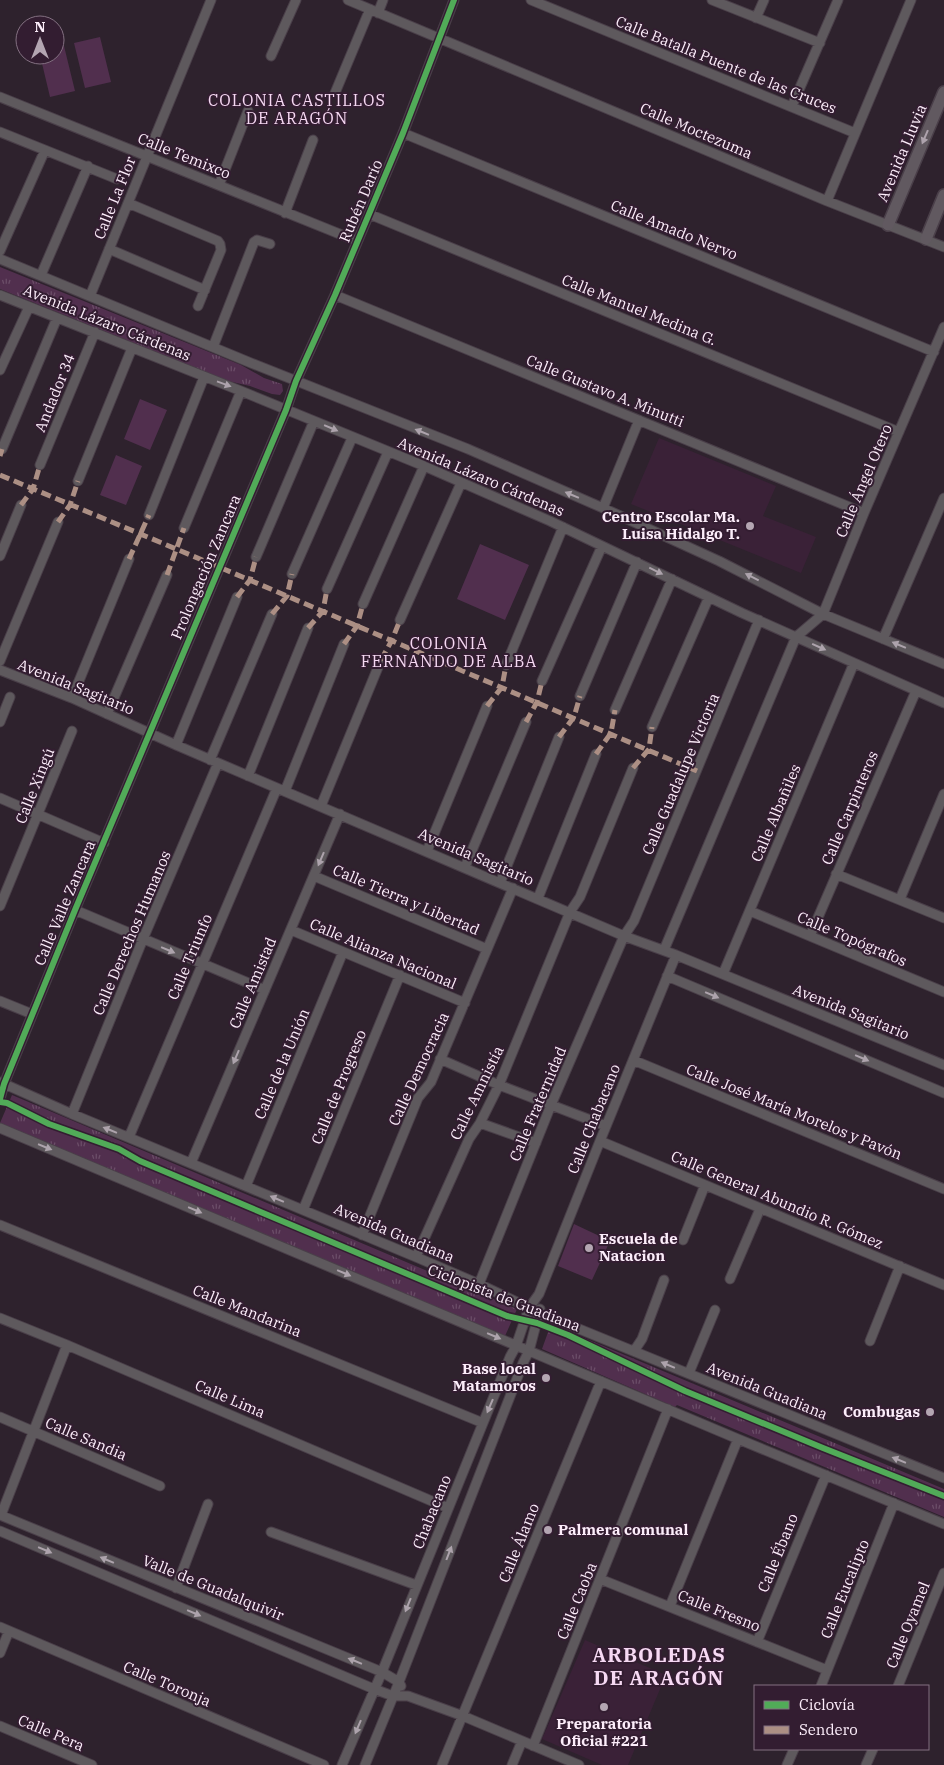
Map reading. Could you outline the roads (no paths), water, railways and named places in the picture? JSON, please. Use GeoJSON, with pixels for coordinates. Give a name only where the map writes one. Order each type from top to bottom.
{"type":"FeatureCollection","features":[{"type":"Feature","properties":{"kind":"main road","name":"Avenida Lluvia"},"geometry":{"type":"LineString","coordinates":[[888,225],[944,92]]}},
{"type":"Feature","properties":{"kind":"main road"},"geometry":{"type":"LineString","coordinates":[[926,240],[944,195]]}},
{"type":"Feature","properties":{"kind":"street","name":"Calle La Flor"},"geometry":{"type":"LineString","coordinates":[[90,296],[211,0]]}},
{"type":"Feature","properties":{"kind":"street"},"geometry":{"type":"LineString","coordinates":[[271,56],[296,0]]}},
{"type":"Feature","properties":{"kind":"street","name":"Calle Moctezuma"},"geometry":{"type":"LineString","coordinates":[[348,0],[827,201],[944,246]]}},
{"type":"Feature","properties":{"kind":"street"},"geometry":{"type":"LineString","coordinates":[[334,93],[374,11],[383,0]]}},
{"type":"Feature","properties":{"kind":"street","name":"Rubén Darío"},"geometry":{"type":"LineString","coordinates":[[286,410],[296,381],[335,295],[403,134],[454,0]]}},
{"type":"Feature","properties":{"kind":"street","name":"Calle Batalla Puente de las Cruces"},"geometry":{"type":"LineString","coordinates":[[531,0],[855,133]]}},
{"type":"Feature","properties":{"kind":"street"},"geometry":{"type":"LineString","coordinates":[[712,0],[820,43]]}},
{"type":"Feature","properties":{"kind":"street"},"geometry":{"type":"LineString","coordinates":[[756,18],[764,0]]}},
{"type":"Feature","properties":{"kind":"street"},"geometry":{"type":"LineString","coordinates":[[792,106],[838,0]]}},
{"type":"Feature","properties":{"kind":"street"},"geometry":{"type":"LineString","coordinates":[[827,201],[910,0]]}},
{"type":"Feature","properties":{"kind":"street","name":"Calle Temixco"},"geometry":{"type":"LineString","coordinates":[[0,96],[357,241]]}},
{"type":"Feature","properties":{"kind":"street"},"geometry":{"type":"LineString","coordinates":[[219,185],[248,111]]}},
{"type":"Feature","properties":{"kind":"street"},"geometry":{"type":"LineString","coordinates":[[0,132],[118,179]]}},
{"type":"Feature","properties":{"kind":"street","name":"Calle Amado Nervo"},"geometry":{"type":"LineString","coordinates":[[403,134],[934,352]]}},
{"type":"Feature","properties":{"kind":"street"},"geometry":{"type":"LineString","coordinates":[[285,213],[314,140]]}},
{"type":"Feature","properties":{"kind":"street"},"geometry":{"type":"LineString","coordinates":[[0,252],[46,150]]}},
{"type":"Feature","properties":{"kind":"street"},"geometry":{"type":"LineString","coordinates":[[41,275],[88,166]]}},
{"type":"Feature","properties":{"kind":"street"},"geometry":{"type":"LineString","coordinates":[[128,203],[218,241],[221,250],[198,306]]}},
{"type":"Feature","properties":{"kind":"street","name":"Calle Manuel Medina G."},"geometry":{"type":"LineString","coordinates":[[369,214],[899,432]]}},
{"type":"Feature","properties":{"kind":"street"},"geometry":{"type":"LineString","coordinates":[[213,347],[254,242],[257,240],[270,244]]}},
{"type":"Feature","properties":{"kind":"street"},"geometry":{"type":"LineString","coordinates":[[109,249],[205,290]]}},
{"type":"Feature","properties":{"kind":"street","name":"Avenida Lázaro Cárdenas"},"geometry":{"type":"LineString","coordinates":[[0,259],[468,450],[604,508],[719,561],[824,614],[944,664]]}},
{"type":"Feature","properties":{"kind":"street","name":"Avenida Lázaro Cárdenas"},"geometry":{"type":"LineString","coordinates":[[0,295],[424,466],[563,527],[709,597],[944,704]]}},
{"type":"Feature","properties":{"kind":"street","name":"Calle Gustavo A. Minutti"},"geometry":{"type":"LineString","coordinates":[[335,295],[864,513]]}},
{"type":"Feature","properties":{"kind":"street"},"geometry":{"type":"LineString","coordinates":[[0,370],[29,307]]}},
{"type":"Feature","properties":{"kind":"street"},"geometry":{"type":"LineString","coordinates":[[2,450],[57,318]]}},
{"type":"Feature","properties":{"kind":"street","name":"Calle Ángel Otero"},"geometry":{"type":"LineString","coordinates":[[796,637],[824,614],[864,513],[944,327]]}},
{"type":"Feature","properties":{"kind":"street","name":"Andador 34"},"geometry":{"type":"LineString","coordinates":[[40,465],[94,332]]}},
{"type":"Feature","properties":{"kind":"street"},"geometry":{"type":"LineString","coordinates":[[78,481],[132,348]]}},
{"type":"Feature","properties":{"kind":"street"},"geometry":{"type":"LineString","coordinates":[[149,515],[204,377]]}},
{"type":"Feature","properties":{"kind":"street"},"geometry":{"type":"LineString","coordinates":[[184,528],[241,391]]}},
{"type":"Feature","properties":{"kind":"street","name":"Prolongación Zancara"},"geometry":{"type":"LineString","coordinates":[[151,733],[286,410]]}},
{"type":"Feature","properties":{"kind":"street"},"geometry":{"type":"LineString","coordinates":[[604,508],[639,420]]}},
{"type":"Feature","properties":{"kind":"street"},"geometry":{"type":"LineString","coordinates":[[256,557],[314,422]]}},
{"type":"Feature","properties":{"kind":"street"},"geometry":{"type":"LineString","coordinates":[[292,574],[352,438]]}},
{"type":"Feature","properties":{"kind":"street"},"geometry":{"type":"LineString","coordinates":[[327,589],[388,452]]}},
{"type":"Feature","properties":{"kind":"street"},"geometry":{"type":"LineString","coordinates":[[363,604],[424,466]]}},
{"type":"Feature","properties":{"kind":"street"},"geometry":{"type":"LineString","coordinates":[[400,620],[461,483]]}},
{"type":"Feature","properties":{"kind":"street"},"geometry":{"type":"LineString","coordinates":[[883,638],[944,498]]}},
{"type":"Feature","properties":{"kind":"street"},"geometry":{"type":"LineString","coordinates":[[0,556],[21,506]]}},
{"type":"Feature","properties":{"kind":"street"},"geometry":{"type":"LineString","coordinates":[[0,661],[58,522]]}},
{"type":"Feature","properties":{"kind":"street"},"geometry":{"type":"LineString","coordinates":[[506,665],[563,527]]}},
{"type":"Feature","properties":{"kind":"street"},"geometry":{"type":"LineString","coordinates":[[542,681],[602,546]]}},
{"type":"Feature","properties":{"kind":"street"},"geometry":{"type":"LineString","coordinates":[[72,698],[128,559]]}},
{"type":"Feature","properties":{"kind":"street"},"geometry":{"type":"LineString","coordinates":[[580,696],[637,562]]}},
{"type":"Feature","properties":{"kind":"street"},"geometry":{"type":"LineString","coordinates":[[108,714],[167,575]]}},
{"type":"Feature","properties":{"kind":"street"},"geometry":{"type":"LineString","coordinates":[[615,710],[672,579]]}},
{"type":"Feature","properties":{"kind":"street"},"geometry":{"type":"LineString","coordinates":[[176,745],[237,597]]}},
{"type":"Feature","properties":{"kind":"street"},"geometry":{"type":"LineString","coordinates":[[652,727],[709,597]]}},
{"type":"Feature","properties":{"kind":"street","name":"Calle Derechos Humanos"},"geometry":{"type":"LineString","coordinates":[[72,1114],[272,614]]}},
{"type":"Feature","properties":{"kind":"street","name":"Calle Guadalupe Victoria"},"geometry":{"type":"LineString","coordinates":[[624,936],[634,921],[759,620]]}},
{"type":"Feature","properties":{"kind":"street"},"geometry":{"type":"LineString","coordinates":[[248,776],[308,628]]}},
{"type":"Feature","properties":{"kind":"street"},"geometry":{"type":"LineString","coordinates":[[664,950],[796,637]]}},
{"type":"Feature","properties":{"kind":"street","name":"Calle Triunfo"},"geometry":{"type":"LineString","coordinates":[[128,1137],[344,644]]}},
{"type":"Feature","properties":{"kind":"street"},"geometry":{"type":"LineString","coordinates":[[320,806],[381,660]]}},
{"type":"Feature","properties":{"kind":"street","name":"Calle Albañiles"},"geometry":{"type":"LineString","coordinates":[[723,974],[854,663]]}},
{"type":"Feature","properties":{"kind":"street","name":"Avenida Sagitario"},"geometry":{"type":"LineString","coordinates":[[0,670],[72,698],[176,745],[624,936],[664,950],[944,1065]]}},
{"type":"Feature","properties":{"kind":"street","name":"Calle Carpinteros"},"geometry":{"type":"LineString","coordinates":[[810,936],[916,691]]}},
{"type":"Feature","properties":{"kind":"street"},"geometry":{"type":"LineString","coordinates":[[0,722],[10,697]]}},
{"type":"Feature","properties":{"kind":"street"},"geometry":{"type":"LineString","coordinates":[[427,851],[487,706]]}},
{"type":"Feature","properties":{"kind":"street"},"geometry":{"type":"LineString","coordinates":[[465,867],[526,722]]}},
{"type":"Feature","properties":{"kind":"street","name":"Calle Xingú"},"geometry":{"type":"LineString","coordinates":[[0,906],[72,731]]}},
{"type":"Feature","properties":{"kind":"street","name":"Calle Valle Zancara"},"geometry":{"type":"LineString","coordinates":[[0,1099],[2,1083],[151,733]]}},
{"type":"Feature","properties":{"kind":"street"},"geometry":{"type":"LineString","coordinates":[[500,883],[560,737]]}},
{"type":"Feature","properties":{"kind":"street"},"geometry":{"type":"LineString","coordinates":[[538,898],[596,754]]}},
{"type":"Feature","properties":{"kind":"street","name":"Calle Amnistía"},"geometry":{"type":"LineString","coordinates":[[416,1257],[469,1139],[499,1085],[570,912],[580,898],[632,768]]}},
{"type":"Feature","properties":{"kind":"street"},"geometry":{"type":"LineString","coordinates":[[900,899],[944,794]]}},
{"type":"Feature","properties":{"kind":"street"},"geometry":{"type":"LineString","coordinates":[[0,798],[104,842]]}},
{"type":"Feature","properties":{"kind":"street","name":"Calle Amistad"},"geometry":{"type":"LineString","coordinates":[[191,1163],[340,814]]}},
{"type":"Feature","properties":{"kind":"street"},"geometry":{"type":"LineString","coordinates":[[836,874],[944,918]]}},
{"type":"Feature","properties":{"kind":"street","name":"Calle Tierra y Libertad"},"geometry":{"type":"LineString","coordinates":[[314,876],[487,949]]}},
{"type":"Feature","properties":{"kind":"street","name":"Calle Democracia"},"geometry":{"type":"LineString","coordinates":[[362,1235],[418,1098],[431,1082],[513,888]]}},
{"type":"Feature","properties":{"kind":"street"},"geometry":{"type":"LineString","coordinates":[[75,910],[265,990]]}},
{"type":"Feature","properties":{"kind":"street","name":"Calle Topógrafos"},"geometry":{"type":"LineString","coordinates":[[750,911],[944,992]]}},
{"type":"Feature","properties":{"kind":"street","name":"Calle Alianza Nacional"},"geometry":{"type":"LineString","coordinates":[[291,930],[465,1003]]}},
{"type":"Feature","properties":{"kind":"street","name":"Calle Fraternidad"},"geometry":{"type":"LineString","coordinates":[[479,1284],[551,1105],[624,936]]}},
{"type":"Feature","properties":{"kind":"street","name":"Calle de la Unión"},"geometry":{"type":"LineString","coordinates":[[246,1186],[343,952]]}},
{"type":"Feature","properties":{"kind":"street","name":"Calle Chabacano"},"geometry":{"type":"LineString","coordinates":[[516,1346],[529,1308],[540,1294],[676,955]]}},
{"type":"Feature","properties":{"kind":"street","name":"Calle de Progreso"},"geometry":{"type":"LineString","coordinates":[[303,1210],[400,976]]}},
{"type":"Feature","properties":{"kind":"street"},"geometry":{"type":"LineString","coordinates":[[667,976],[944,1093]]}},
{"type":"Feature","properties":{"kind":"street"},"geometry":{"type":"LineString","coordinates":[[0,1001],[32,1014]]}},
{"type":"Feature","properties":{"kind":"street"},"geometry":{"type":"LineString","coordinates":[[440,1060],[606,1126]]}},
{"type":"Feature","properties":{"kind":"street","name":"Calle José María Morelos y Pavón"},"geometry":{"type":"LineString","coordinates":[[633,1060],[944,1189]]}},
{"type":"Feature","properties":{"kind":"street","name":"Avenida Guadiana"},"geometry":{"type":"LineString","coordinates":[[2,1083],[416,1257],[540,1313],[944,1478]]}},
{"type":"Feature","properties":{"kind":"street"},"geometry":{"type":"LineString","coordinates":[[480,1122],[536,1143]]}},
{"type":"Feature","properties":{"kind":"street"},"geometry":{"type":"LineString","coordinates":[[0,1128],[944,1524]]}},
{"type":"Feature","properties":{"kind":"street","name":"Calle General Abundio R. Gómez"},"geometry":{"type":"LineString","coordinates":[[600,1141],[944,1285]]}},
{"type":"Feature","properties":{"kind":"street"},"geometry":{"type":"LineString","coordinates":[[683,1240],[705,1186]]}},
{"type":"Feature","properties":{"kind":"street"},"geometry":{"type":"LineString","coordinates":[[730,1279],[760,1209]]}},
{"type":"Feature","properties":{"kind":"street","name":"Calle Mandarina"},"geometry":{"type":"LineString","coordinates":[[0,1225],[483,1423]]}},
{"type":"Feature","properties":{"kind":"street"},"geometry":{"type":"LineString","coordinates":[[870,1341],[900,1266]]}},
{"type":"Feature","properties":{"kind":"street"},"geometry":{"type":"LineString","coordinates":[[634,1351],[642,1339],[664,1280]]}},
{"type":"Feature","properties":{"kind":"street","name":"Calle Chabacano"},"geometry":{"type":"LineString","coordinates":[[529,1351],[540,1313],[540,1294]]}},
{"type":"Feature","properties":{"kind":"street"},"geometry":{"type":"LineString","coordinates":[[689,1373],[715,1310]]}},
{"type":"Feature","properties":{"kind":"street","name":"Calle Lima"},"geometry":{"type":"LineString","coordinates":[[0,1318],[448,1508]]}},
{"type":"Feature","properties":{"kind":"street"},"geometry":{"type":"LineString","coordinates":[[0,1515],[67,1345]]}},
{"type":"Feature","properties":{"kind":"street","name":"Chabacano"},"geometry":{"type":"LineString","coordinates":[[342,1765],[516,1346]]}},
{"type":"Feature","properties":{"kind":"street","name":"Chabacano"},"geometry":{"type":"LineString","coordinates":[[365,1765],[529,1351]]}},
{"type":"Feature","properties":{"kind":"street","name":"Calle Álamo"},"geometry":{"type":"LineString","coordinates":[[442,1765],[601,1381]]}},
{"type":"Feature","properties":{"kind":"street","name":"Calle Caoba"},"geometry":{"type":"LineString","coordinates":[[533,1746],[668,1409]]}},
{"type":"Feature","properties":{"kind":"street","name":"Calle Sandia"},"geometry":{"type":"LineString","coordinates":[[0,1417],[160,1486]]}},
{"type":"Feature","properties":{"kind":"street"},"geometry":{"type":"LineString","coordinates":[[670,1606],[738,1439]]}},
{"type":"Feature","properties":{"kind":"street","name":"Calle Ébano"},"geometry":{"type":"LineString","coordinates":[[757,1642],[826,1475]]}},
{"type":"Feature","properties":{"kind":"street","name":"Calle Eucalipto"},"geometry":{"type":"LineString","coordinates":[[820,1685],[894,1502]]}},
{"type":"Feature","properties":{"kind":"street"},"geometry":{"type":"LineString","coordinates":[[176,1588],[208,1504]]}},
{"type":"Feature","properties":{"kind":"street","name":"Valle de Guadalquivir"},"geometry":{"type":"LineString","coordinates":[[0,1515],[382,1672],[399,1682],[408,1696]]}},
{"type":"Feature","properties":{"kind":"street","name":"Valle de Guadalquivir"},"geometry":{"type":"LineString","coordinates":[[0,1531],[374,1689],[393,1696],[408,1696],[463,1716],[579,1765]]}},
{"type":"Feature","properties":{"kind":"street"},"geometry":{"type":"LineString","coordinates":[[271,1532],[416,1586]]}},
{"type":"Feature","properties":{"kind":"street","name":"Calle Oyamel"},"geometry":{"type":"LineString","coordinates":[[898,1685],[944,1573]]}},
{"type":"Feature","properties":{"kind":"street","name":"Calle Fresno"},"geometry":{"type":"LineString","coordinates":[[600,1578],[827,1670]]}},
{"type":"Feature","properties":{"kind":"street","name":"Calle Toronja"},"geometry":{"type":"LineString","coordinates":[[0,1627],[324,1765]]}},
{"type":"Feature","properties":{"kind":"street"},"geometry":{"type":"LineString","coordinates":[[0,1653],[9,1631]]}},
{"type":"Feature","properties":{"kind":"street","name":"Calle Pera"},"geometry":{"type":"LineString","coordinates":[[0,1726],[92,1765]]}},
{"type":"Feature","properties":{"kind":"street"},"geometry":{"type":"LineString","coordinates":[[512,1765],[522,1742]]}},
{"type":"Feature","properties":{"kind":"street"},"geometry":{"type":"LineString","coordinates":[[787,1765],[794,1750]]}},
{"type":"Feature","properties":{"kind":"street"},"geometry":{"type":"LineString","coordinates":[[866,1765],[873,1750]]}},
{"type":"Feature","properties":{"kind":"place","name":"Centro Escolar Ma. Luisa Hidalgo T."},"geometry":{"type":"Point","coordinates":[750,526]}},
{"type":"Feature","properties":{"kind":"place","name":"Escuela de Natacion"},"geometry":{"type":"Point","coordinates":[589,1248]}},
{"type":"Feature","properties":{"kind":"place","name":"Base local Matamoros"},"geometry":{"type":"Point","coordinates":[546,1378]}},
{"type":"Feature","properties":{"kind":"place","name":"Combugas"},"geometry":{"type":"Point","coordinates":[930,1412]}},
{"type":"Feature","properties":{"kind":"place","name":"Palmera comunal"},"geometry":{"type":"Point","coordinates":[548,1530]}},
{"type":"Feature","properties":{"kind":"place","name":"Preparatoria Oficial #221"},"geometry":{"type":"Point","coordinates":[604,1707]}},
{"type":"Feature","properties":{"kind":"district","name":"COLONIA CASTILLOS DE ARAGÓN"},"geometry":{"type":"Point","coordinates":[297,109]}},
{"type":"Feature","properties":{"kind":"district","name":"COLONIA FERNANDO DE ALBA"},"geometry":{"type":"Point","coordinates":[449,652]}},
{"type":"Feature","properties":{"kind":"district","name":"ARBOLEDAS DE ARAGÓN"},"geometry":{"type":"Point","coordinates":[659,1666]}}]}
